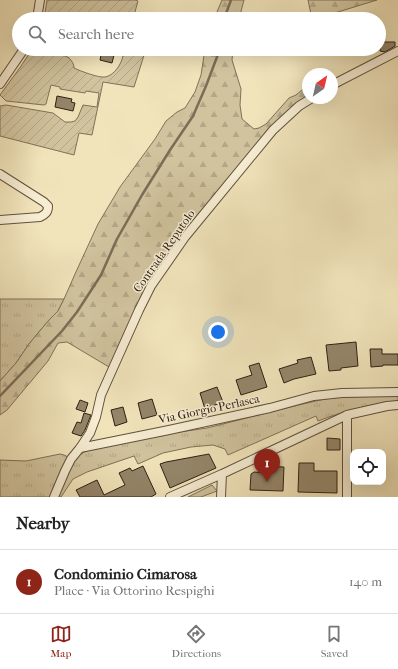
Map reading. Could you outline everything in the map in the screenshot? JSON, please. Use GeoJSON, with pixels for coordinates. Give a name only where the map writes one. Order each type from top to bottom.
{"type":"FeatureCollection","features":[{"type":"Feature","properties":{"kind":"street"},"geometry":{"type":"LineString","coordinates":[[38,12],[40,0]]}},
{"type":"Feature","properties":{"kind":"street"},"geometry":{"type":"LineString","coordinates":[[338,82],[398,51]]}},
{"type":"Feature","properties":{"kind":"street"},"geometry":{"type":"LineString","coordinates":[[0,84],[19,56]]}},
{"type":"Feature","properties":{"kind":"street","name":"Contrada Reputolo"},"geometry":{"type":"LineString","coordinates":[[80,448],[90,433],[101,396],[151,286],[185,236],[273,130],[302,104]]}},
{"type":"Feature","properties":{"kind":"street"},"geometry":{"type":"LineString","coordinates":[[0,174],[48,206],[48,211],[45,215],[0,220]]}},
{"type":"Feature","properties":{"kind":"street","name":"Via Giorgio Perlasca"},"geometry":{"type":"LineString","coordinates":[[80,448],[169,430],[314,396],[342,393],[398,392]]}},
{"type":"Feature","properties":{"kind":"street"},"geometry":{"type":"LineString","coordinates":[[170,497],[347,415],[386,406],[398,405]]}},
{"type":"Feature","properties":{"kind":"street"},"geometry":{"type":"LineString","coordinates":[[347,415],[347,497]]}},
{"type":"Feature","properties":{"kind":"street"},"geometry":{"type":"LineString","coordinates":[[54,497],[71,459],[80,448]]}},
{"type":"Feature","properties":{"kind":"street"},"geometry":{"type":"LineString","coordinates":[[221,497],[222,474]]}},
{"type":"Feature","properties":{"kind":"green space"},"geometry":{"type":"Polygon","coordinates":[[[47,0],[138,1],[135,12],[45,12],[47,0]]]}},
{"type":"Feature","properties":{"kind":"green space"},"geometry":{"type":"Polygon","coordinates":[[[222,0],[244,0],[241,12],[217,12],[222,0]]]}},
{"type":"Feature","properties":{"kind":"green space"},"geometry":{"type":"Polygon","coordinates":[[[308,0],[377,0],[338,12],[311,12],[308,0]]]}},
{"type":"Feature","properties":{"kind":"green space"},"geometry":{"type":"Polygon","coordinates":[[[28,56],[66,56],[72,61],[74,68],[102,77],[109,76],[113,73],[119,66],[123,57],[144,56],[134,87],[103,82],[92,135],[79,133],[74,155],[0,136],[0,106],[6,105],[53,113],[65,122],[75,121],[83,105],[97,107],[99,93],[86,91],[85,93],[60,89],[60,87],[51,85],[46,104],[44,105],[6,101],[0,95],[28,56]]]}},
{"type":"Feature","properties":{"kind":"green space"},"geometry":{"type":"Polygon","coordinates":[[[204,56],[232,56],[232,60],[241,89],[240,105],[242,119],[254,129],[266,124],[289,98],[302,90],[302,101],[273,126],[171,251],[109,367],[67,342],[58,343],[48,361],[7,410],[0,415],[0,381],[16,363],[38,333],[58,311],[98,224],[120,187],[155,139],[166,121],[177,112],[185,108],[195,92],[201,75],[204,56]]]}},
{"type":"Feature","properties":{"kind":"green space"},"geometry":{"type":"Polygon","coordinates":[[[0,299],[64,299],[58,311],[38,333],[16,363],[0,381],[0,299]]]}},
{"type":"Feature","properties":{"kind":"green space"},"geometry":{"type":"Polygon","coordinates":[[[398,396],[398,401],[357,408],[318,421],[316,416],[228,455],[225,449],[213,445],[191,447],[163,453],[138,464],[134,456],[87,472],[73,479],[61,497],[58,497],[73,463],[81,454],[90,450],[173,433],[207,428],[325,399],[342,397],[398,396]]]}},
{"type":"Feature","properties":{"kind":"green space"},"geometry":{"type":"Polygon","coordinates":[[[60,454],[68,457],[51,497],[0,497],[0,460],[26,461],[60,454]]]}},
{"type":"Feature","properties":{"kind":"green space"},"geometry":{"type":"Polygon","coordinates":[[[212,485],[217,491],[201,497],[188,497],[212,485]]]}},
{"type":"Feature","properties":{"kind":"building"},"geometry":{"type":"Polygon","coordinates":[[[386,42],[395,42],[395,46],[386,51],[386,42]]]}},
{"type":"Feature","properties":{"kind":"building"},"geometry":{"type":"Polygon","coordinates":[[[101,56],[114,56],[112,63],[100,60],[101,56]]]}},
{"type":"Feature","properties":{"kind":"building"},"geometry":{"type":"Polygon","coordinates":[[[57,96],[72,99],[71,102],[75,103],[73,111],[55,107],[57,96]]]}},
{"type":"Feature","properties":{"kind":"building"},"geometry":{"type":"Polygon","coordinates":[[[356,342],[358,366],[329,371],[326,345],[356,342]]]}},
{"type":"Feature","properties":{"kind":"building"},"geometry":{"type":"Polygon","coordinates":[[[370,349],[382,349],[382,354],[398,354],[398,365],[371,367],[370,349]]]}},
{"type":"Feature","properties":{"kind":"building"},"geometry":{"type":"Polygon","coordinates":[[[311,357],[316,374],[284,383],[279,369],[298,363],[297,360],[311,357]]]}},
{"type":"Feature","properties":{"kind":"building"},"geometry":{"type":"Polygon","coordinates":[[[259,363],[267,387],[241,395],[236,380],[252,375],[249,366],[259,363]]]}},
{"type":"Feature","properties":{"kind":"building"},"geometry":{"type":"Polygon","coordinates":[[[217,387],[223,402],[205,409],[200,393],[217,387]]]}},
{"type":"Feature","properties":{"kind":"building"},"geometry":{"type":"Polygon","coordinates":[[[152,399],[157,415],[142,419],[138,403],[152,399]]]}},
{"type":"Feature","properties":{"kind":"building"},"geometry":{"type":"Polygon","coordinates":[[[80,400],[88,403],[85,412],[76,409],[80,400]]]}},
{"type":"Feature","properties":{"kind":"building"},"geometry":{"type":"Polygon","coordinates":[[[123,407],[127,422],[115,426],[111,410],[123,407]]]}},
{"type":"Feature","properties":{"kind":"building"},"geometry":{"type":"Polygon","coordinates":[[[84,413],[91,415],[85,430],[81,436],[72,433],[77,422],[81,423],[84,413]]]}},
{"type":"Feature","properties":{"kind":"building"},"geometry":{"type":"Polygon","coordinates":[[[327,438],[340,439],[340,450],[327,450],[327,438]]]}},
{"type":"Feature","properties":{"kind":"building"},"geometry":{"type":"Polygon","coordinates":[[[209,454],[216,468],[170,488],[160,464],[209,454]]]}},
{"type":"Feature","properties":{"kind":"building"},"geometry":{"type":"Polygon","coordinates":[[[299,463],[314,463],[314,471],[337,471],[337,493],[298,492],[299,463]]]}},
{"type":"Feature","properties":{"kind":"building"},"geometry":{"type":"Polygon","coordinates":[[[143,466],[156,494],[151,497],[80,497],[76,490],[97,480],[104,495],[125,485],[119,473],[130,468],[132,471],[143,466]]]}},
{"type":"Feature","properties":{"kind":"building"},"geometry":{"type":"Polygon","coordinates":[[[268,466],[284,467],[283,491],[250,490],[251,474],[254,472],[268,473],[268,466]]]}},
{"type":"Feature","properties":{"kind":"waterway"},"geometry":{"type":"LineString","coordinates":[[227,12],[231,0]]}},
{"type":"Feature","properties":{"kind":"waterway"},"geometry":{"type":"LineString","coordinates":[[0,396],[62,331],[77,312],[101,275],[117,239],[142,195],[193,116],[217,56]]}},
{"type":"Feature","properties":{"kind":"place","name":"Condominio Cimarosa"},"geometry":{"type":"Point","coordinates":[267,482]}}]}
